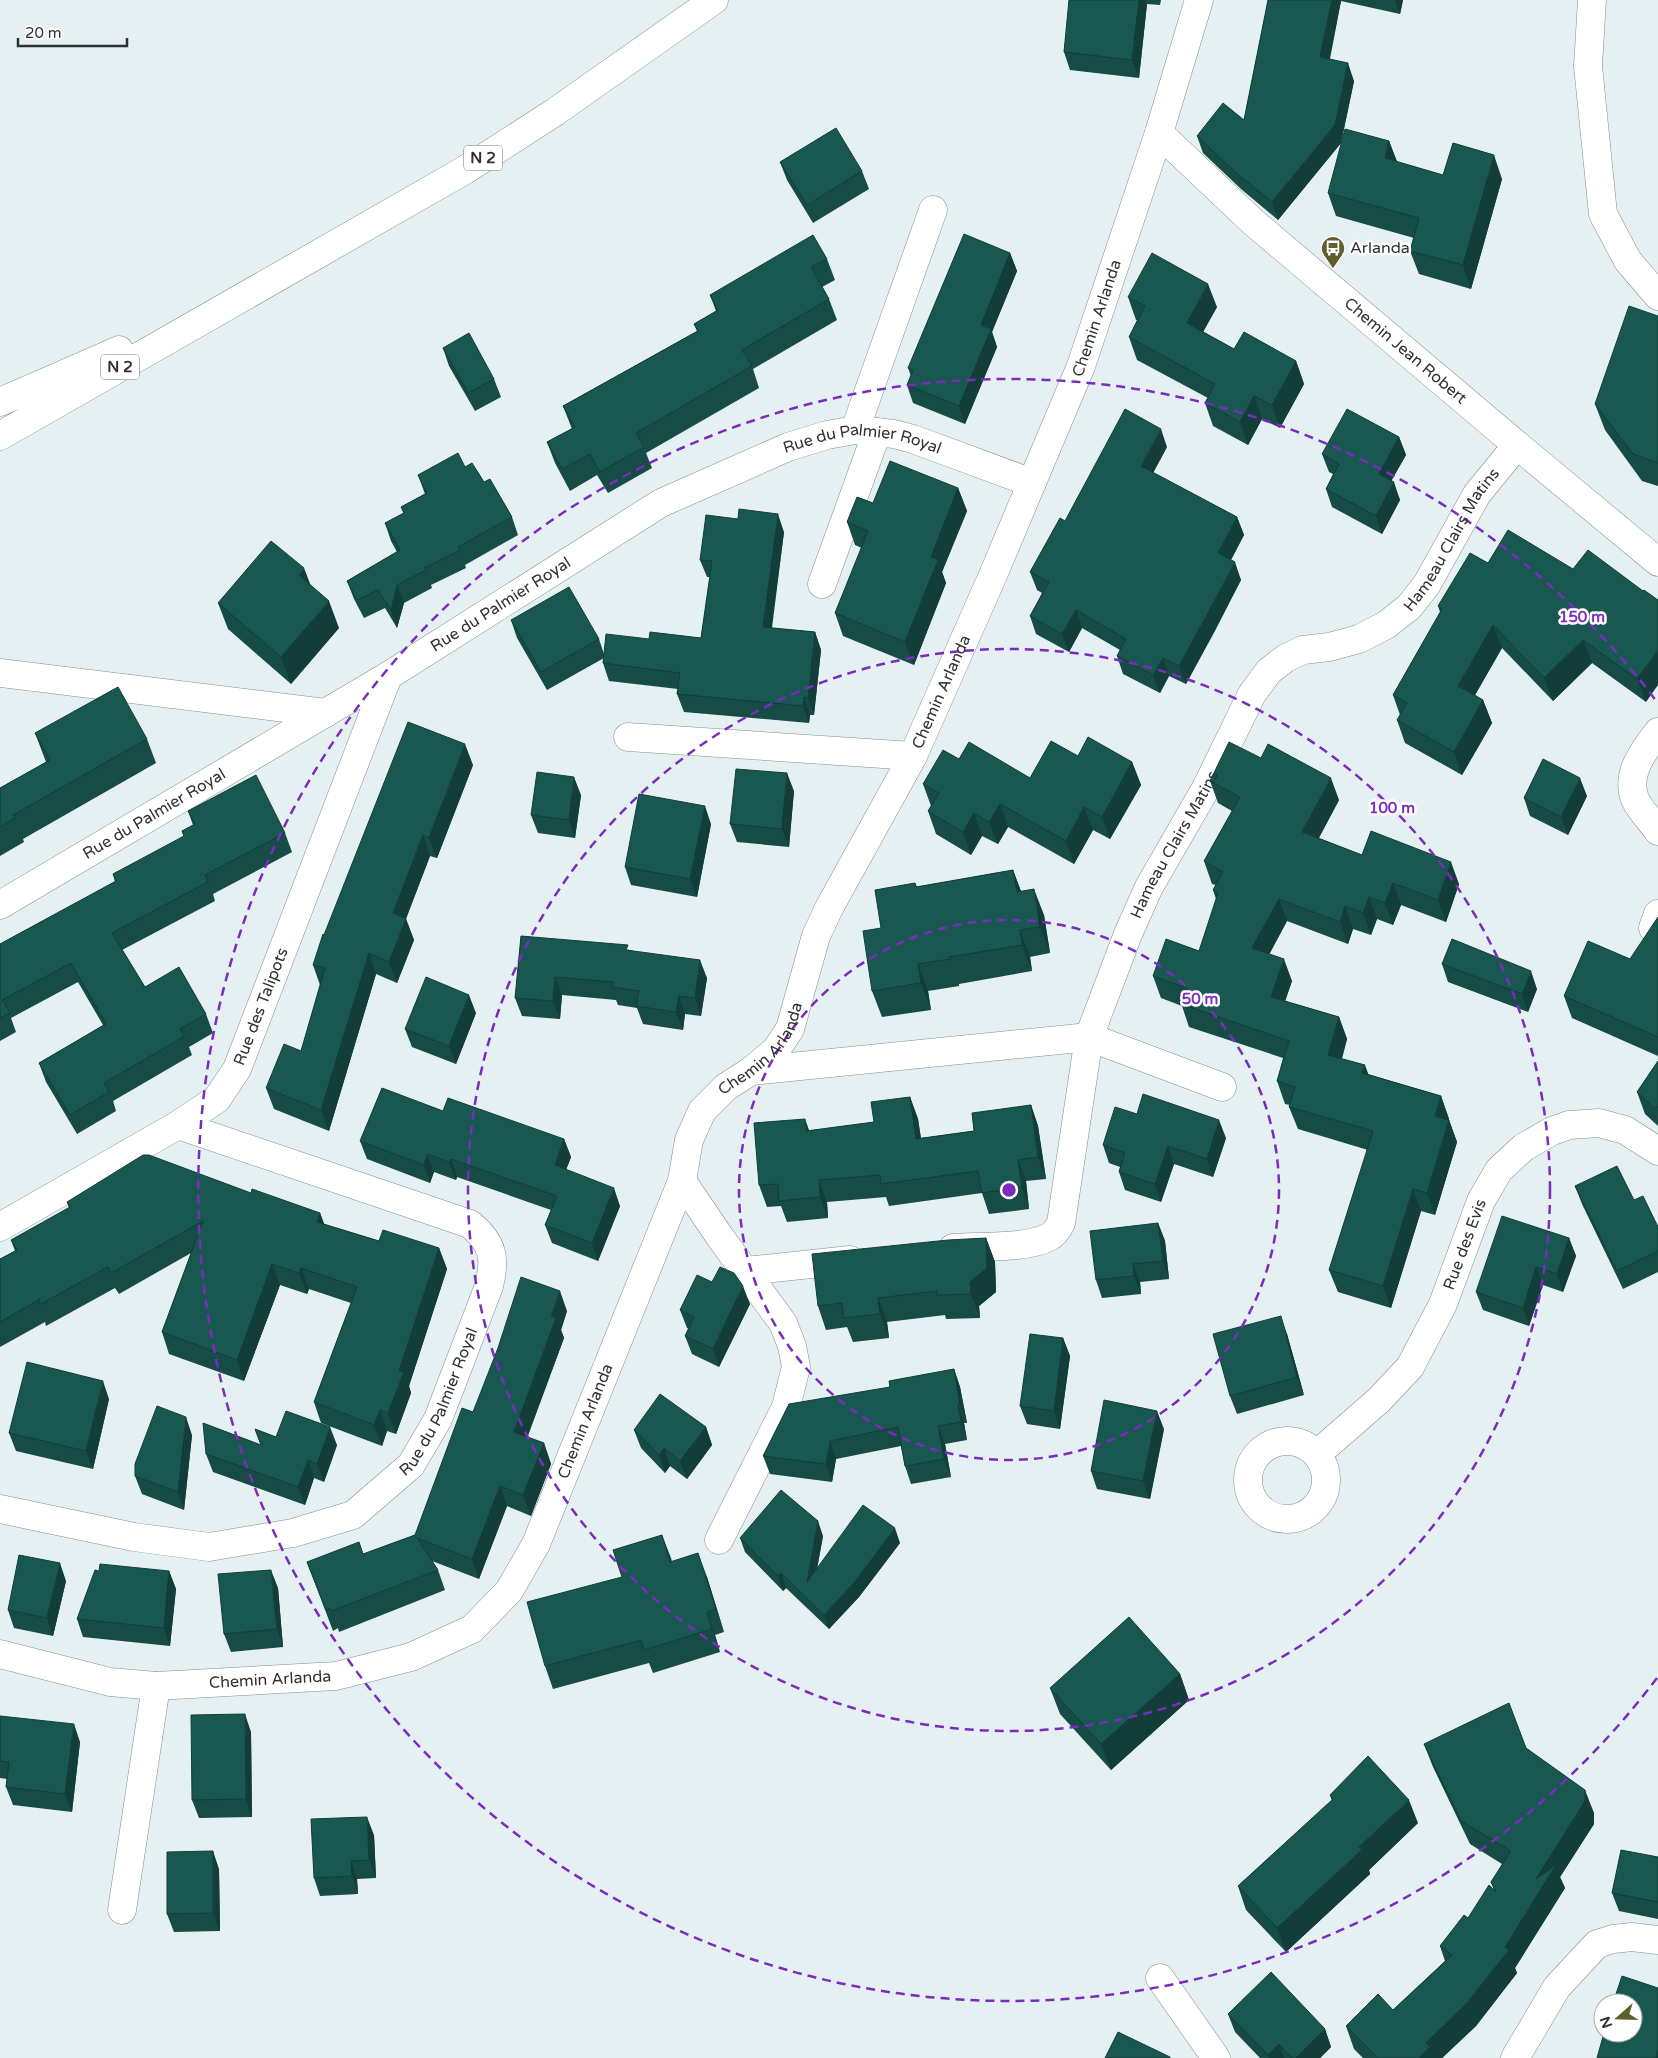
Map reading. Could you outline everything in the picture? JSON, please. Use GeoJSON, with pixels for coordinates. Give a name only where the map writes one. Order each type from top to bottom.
{"type":"FeatureCollection","features":[{"type":"Feature","properties":{"kind":"main road","name":"N 2"},"geometry":{"type":"LineString","coordinates":[[0,436],[465,170],[562,107],[714,0]]}},
{"type":"Feature","properties":{"kind":"main road","name":"Chemin Arlanda"},"geometry":{"type":"LineString","coordinates":[[0,1654],[110,1682],[156,1686],[336,1676],[410,1658],[472,1629],[509,1590],[536,1544],[682,1181],[689,1140],[702,1111],[726,1088],[751,1071],[776,1050],[790,1029],[816,936],[829,908],[913,756],[1032,483],[1085,357],[1159,133],[1199,0]]}},
{"type":"Feature","properties":{"kind":"main road"},"geometry":{"type":"LineString","coordinates":[[1592,0],[1588,66],[1603,214],[1628,261],[1658,296]]}},
{"type":"Feature","properties":{"kind":"main road","name":"Chemin Jean Robert"},"geometry":{"type":"LineString","coordinates":[[1159,133],[1253,222],[1658,562]]}},
{"type":"Feature","properties":{"kind":"main road"},"geometry":{"type":"LineString","coordinates":[[822,584],[933,210]]}},
{"type":"Feature","properties":{"kind":"main road"},"geometry":{"type":"LineString","coordinates":[[1628,261],[1658,270]]}},
{"type":"Feature","properties":{"kind":"main road","name":"N 2"},"geometry":{"type":"LineString","coordinates":[[0,402],[240,298]]}},
{"type":"Feature","properties":{"kind":"main road","name":"Rue du Palmier Royal"},"geometry":{"type":"LineString","coordinates":[[0,905],[326,714],[661,503],[788,446],[827,435],[866,431],[913,439],[1032,483]]}},
{"type":"Feature","properties":{"kind":"main road","name":"Hameau Clairs Matins"},"geometry":{"type":"LineString","coordinates":[[928,1251],[1031,1243],[1050,1237],[1057,1231],[1061,1223],[1089,1037],[1128,934],[1149,887],[1206,788],[1252,694],[1270,671],[1286,658],[1303,650],[1329,647],[1359,639],[1386,625],[1409,607],[1426,584],[1477,494],[1517,445]]}},
{"type":"Feature","properties":{"kind":"main road"},"geometry":{"type":"LineString","coordinates":[[0,673],[326,714]]}},
{"type":"Feature","properties":{"kind":"main road","name":"Rue des Talipots"},"geometry":{"type":"LineString","coordinates":[[0,1227],[178,1126],[217,1099],[237,1069],[388,676]]}},
{"type":"Feature","properties":{"kind":"main road"},"geometry":{"type":"LineString","coordinates":[[1658,732],[1643,751],[1632,776],[1635,798],[1658,831]]}},
{"type":"Feature","properties":{"kind":"main road"},"geometry":{"type":"LineString","coordinates":[[628,737],[913,756]]}},
{"type":"Feature","properties":{"kind":"main road"},"geometry":{"type":"LineString","coordinates":[[751,1071],[1089,1037],[1222,1088]]}},
{"type":"Feature","properties":{"kind":"main road","name":"Rue des Evis"},"geometry":{"type":"LineString","coordinates":[[1317,1454],[1379,1400],[1410,1367],[1443,1304],[1482,1201],[1499,1170],[1524,1147],[1569,1125],[1599,1123],[1624,1130],[1658,1151]]}},
{"type":"Feature","properties":{"kind":"main road","name":"Rue du Palmier Royal"},"geometry":{"type":"LineString","coordinates":[[0,1509],[134,1537],[209,1547],[293,1534],[353,1515],[411,1465],[438,1419],[489,1286],[494,1266],[490,1248],[482,1234],[470,1224],[178,1126]]}},
{"type":"Feature","properties":{"kind":"main road"},"geometry":{"type":"LineString","coordinates":[[682,1181],[783,1323],[792,1346],[796,1367],[786,1407],[719,1540]]}},
{"type":"Feature","properties":{"kind":"main road"},"geometry":{"type":"LineString","coordinates":[[745,1271],[870,1258]]}},
{"type":"Feature","properties":{"kind":"main road"},"geometry":{"type":"LineString","coordinates":[[122,1910],[156,1686]]}},
{"type":"Feature","properties":{"kind":"main road"},"geometry":{"type":"LineString","coordinates":[[1515,2058],[1557,1987],[1597,1944],[1613,1939],[1632,1937],[1658,1940]]}},
{"type":"Feature","properties":{"kind":"main road"},"geometry":{"type":"LineString","coordinates":[[1160,1978],[1216,2058]]}},
{"type":"Feature","properties":{"kind":"building"},"geometry":{"type":"Polygon","coordinates":[[[1069,0],[1139,0],[1132,60],[1064,52],[1069,0]]]}},
{"type":"Feature","properties":{"kind":"building"},"geometry":{"type":"Polygon","coordinates":[[[1268,0],[1332,0],[1320,57],[1348,63],[1335,125],[1272,202],[1234,171],[1197,136],[1223,103],[1244,120],[1268,0]]]}},
{"type":"Feature","properties":{"kind":"building"},"geometry":{"type":"Polygon","coordinates":[[[836,128],[862,171],[807,205],[780,162],[836,128]]]}},
{"type":"Feature","properties":{"kind":"building"},"geometry":{"type":"Polygon","coordinates":[[[1345,129],[1389,141],[1385,158],[1443,175],[1453,143],[1494,155],[1463,265],[1410,251],[1419,218],[1328,193],[1345,129]]]}},
{"type":"Feature","properties":{"kind":"building"},"geometry":{"type":"Polygon","coordinates":[[[964,234],[1010,253],[981,325],[991,329],[959,406],[907,385],[913,370],[908,368],[964,234]]]}},
{"type":"Feature","properties":{"kind":"building"},"geometry":{"type":"Polygon","coordinates":[[[813,235],[827,259],[811,267],[829,299],[742,350],[752,366],[636,433],[644,447],[600,472],[590,454],[562,469],[547,442],[575,427],[563,406],[698,331],[694,324],[718,310],[710,295],[813,235]]]}},
{"type":"Feature","properties":{"kind":"building"},"geometry":{"type":"Polygon","coordinates":[[[1152,253],[1208,284],[1187,323],[1234,349],[1244,332],[1296,361],[1272,405],[1254,396],[1240,422],[1205,403],[1215,384],[1129,337],[1145,306],[1128,297],[1152,253]]]}},
{"type":"Feature","properties":{"kind":"building"},"geometry":{"type":"Polygon","coordinates":[[[1629,306],[1658,316],[1658,463],[1633,454],[1595,404],[1629,306]]]}},
{"type":"Feature","properties":{"kind":"building"},"geometry":{"type":"Polygon","coordinates":[[[469,333],[494,379],[468,393],[443,348],[469,333]]]}},
{"type":"Feature","properties":{"kind":"building"},"geometry":{"type":"Polygon","coordinates":[[[1125,409],[1161,429],[1141,466],[1237,517],[1218,553],[1235,562],[1208,613],[1179,666],[1163,658],[1153,675],[1117,656],[1126,639],[1076,610],[1062,634],[1030,616],[1049,582],[1030,572],[1060,518],[1065,521],[1125,409]]]}},
{"type":"Feature","properties":{"kind":"building"},"geometry":{"type":"Polygon","coordinates":[[[1347,409],[1399,437],[1379,474],[1394,482],[1376,516],[1326,489],[1339,464],[1322,454],[1347,409]]]}},
{"type":"Feature","properties":{"kind":"building"},"geometry":{"type":"Polygon","coordinates":[[[458,453],[465,467],[472,463],[484,482],[490,479],[512,517],[458,547],[460,550],[424,568],[426,570],[397,585],[391,610],[378,590],[357,600],[347,581],[400,550],[385,523],[404,513],[401,507],[427,493],[418,475],[458,453]]]}},
{"type":"Feature","properties":{"kind":"building"},"geometry":{"type":"Polygon","coordinates":[[[890,461],[958,488],[931,557],[938,560],[905,642],[835,613],[868,531],[847,522],[857,497],[873,503],[890,461]]]}},
{"type":"Feature","properties":{"kind":"building"},"geometry":{"type":"Polygon","coordinates":[[[739,509],[778,514],[763,627],[815,632],[808,698],[804,697],[803,706],[677,694],[680,673],[603,663],[606,634],[649,639],[650,632],[701,638],[712,561],[700,560],[706,515],[738,519],[739,509]]]}},
{"type":"Feature","properties":{"kind":"building"},"geometry":{"type":"Polygon","coordinates":[[[1508,530],[1573,569],[1588,550],[1658,600],[1658,650],[1637,679],[1583,640],[1544,678],[1493,625],[1458,686],[1483,700],[1454,752],[1397,720],[1407,703],[1393,695],[1442,609],[1438,606],[1470,553],[1488,563],[1508,530]]]}},
{"type":"Feature","properties":{"kind":"building"},"geometry":{"type":"Polygon","coordinates":[[[271,541],[304,568],[299,575],[329,601],[281,657],[218,603],[271,541]]]}},
{"type":"Feature","properties":{"kind":"building"},"geometry":{"type":"Polygon","coordinates":[[[569,587],[599,639],[541,672],[511,620],[569,587]]]}},
{"type":"Feature","properties":{"kind":"building"},"geometry":{"type":"Polygon","coordinates":[[[118,687],[147,739],[13,815],[15,818],[0,827],[0,788],[50,760],[35,733],[118,687]]]}},
{"type":"Feature","properties":{"kind":"building"},"geometry":{"type":"Polygon","coordinates":[[[408,722],[465,744],[429,838],[423,835],[393,913],[406,919],[389,962],[369,953],[321,1110],[266,1088],[284,1044],[301,1051],[325,968],[313,965],[323,934],[408,722]]]}},
{"type":"Feature","properties":{"kind":"building"},"geometry":{"type":"Polygon","coordinates":[[[1088,737],[1132,762],[1102,817],[1084,807],[1066,841],[1000,804],[989,822],[974,813],[963,832],[928,811],[939,793],[923,784],[943,750],[959,759],[969,742],[1030,778],[1051,741],[1078,756],[1088,737]]]}},
{"type":"Feature","properties":{"kind":"building"},"geometry":{"type":"Polygon","coordinates":[[[1229,742],[1261,758],[1268,744],[1331,778],[1302,832],[1362,855],[1371,831],[1451,862],[1438,900],[1393,883],[1385,903],[1369,897],[1363,913],[1345,906],[1340,922],[1279,899],[1252,948],[1284,959],[1271,997],[1339,1017],[1328,1055],[1365,1065],[1362,1073],[1441,1096],[1435,1116],[1449,1120],[1427,1193],[1413,1189],[1383,1286],[1329,1270],[1373,1131],[1289,1107],[1295,1087],[1277,1081],[1289,1041],[1181,1004],[1187,988],[1153,976],[1166,939],[1199,951],[1218,893],[1213,890],[1223,872],[1204,861],[1240,797],[1210,781],[1229,742]]]}},
{"type":"Feature","properties":{"kind":"building"},"geometry":{"type":"Polygon","coordinates":[[[1543,759],[1580,778],[1561,817],[1524,798],[1543,759]]]}},
{"type":"Feature","properties":{"kind":"building"},"geometry":{"type":"Polygon","coordinates":[[[736,769],[787,773],[782,829],[730,824],[736,769]]]}},
{"type":"Feature","properties":{"kind":"building"},"geometry":{"type":"Polygon","coordinates":[[[537,772],[574,777],[569,820],[531,815],[537,772]]]}},
{"type":"Feature","properties":{"kind":"building"},"geometry":{"type":"Polygon","coordinates":[[[256,775],[285,833],[205,875],[208,882],[112,933],[145,987],[179,967],[206,1014],[180,1029],[185,1036],[104,1083],[109,1092],[70,1115],[39,1063],[106,1024],[71,963],[2,1000],[10,1013],[0,1018],[0,944],[116,881],[113,874],[184,836],[182,831],[195,824],[188,811],[256,775]]]}},
{"type":"Feature","properties":{"kind":"building"},"geometry":{"type":"Polygon","coordinates":[[[639,794],[705,806],[690,879],[625,867],[639,794]]]}},
{"type":"Feature","properties":{"kind":"building"},"geometry":{"type":"Polygon","coordinates":[[[1013,870],[1017,892],[1034,889],[1040,927],[1020,930],[1022,945],[918,964],[921,983],[872,991],[863,931],[881,928],[875,890],[915,883],[916,887],[1013,870]]]}},
{"type":"Feature","properties":{"kind":"building"},"geometry":{"type":"Polygon","coordinates":[[[1658,917],[1658,1037],[1564,996],[1588,941],[1630,959],[1658,917]]]}},
{"type":"Feature","properties":{"kind":"building"},"geometry":{"type":"Polygon","coordinates":[[[521,936],[628,945],[626,950],[700,960],[695,998],[679,996],[676,1012],[636,1006],[639,991],[612,987],[613,982],[555,977],[553,1001],[515,998],[521,936]]]}},
{"type":"Feature","properties":{"kind":"building"},"geometry":{"type":"Polygon","coordinates":[[[1452,939],[1531,971],[1522,994],[1442,964],[1452,939]]]}},
{"type":"Feature","properties":{"kind":"building"},"geometry":{"type":"Polygon","coordinates":[[[426,977],[469,995],[449,1046],[405,1029],[426,977]]]}},
{"type":"Feature","properties":{"kind":"building"},"geometry":{"type":"Polygon","coordinates":[[[1658,1061],[1658,1107],[1654,1108],[1637,1092],[1658,1061]]]}},
{"type":"Feature","properties":{"kind":"building"},"geometry":{"type":"Polygon","coordinates":[[[382,1088],[443,1111],[448,1098],[564,1139],[555,1165],[614,1188],[592,1243],[545,1225],[557,1196],[451,1159],[449,1162],[427,1154],[424,1165],[360,1141],[382,1088]]]}},
{"type":"Feature","properties":{"kind":"building"},"geometry":{"type":"Polygon","coordinates":[[[1143,1094],[1219,1120],[1207,1159],[1168,1146],[1155,1184],[1119,1172],[1125,1153],[1103,1145],[1115,1107],[1137,1114],[1143,1094]]]}},
{"type":"Feature","properties":{"kind":"building"},"geometry":{"type":"Polygon","coordinates":[[[910,1097],[916,1139],[974,1131],[972,1113],[1031,1105],[1038,1157],[1018,1160],[1022,1187],[982,1193],[978,1171],[881,1184],[880,1175],[819,1180],[820,1197],[779,1201],[778,1184],[759,1185],[754,1123],[805,1119],[806,1131],[874,1122],[871,1102],[910,1097]]]}},
{"type":"Feature","properties":{"kind":"building"},"geometry":{"type":"Polygon","coordinates":[[[143,1155],[149,1155],[251,1193],[252,1189],[320,1213],[317,1222],[379,1241],[383,1230],[439,1248],[399,1371],[404,1372],[388,1413],[380,1410],[374,1425],[314,1402],[357,1287],[301,1268],[299,1273],[272,1264],[237,1360],[162,1332],[203,1221],[111,1273],[108,1267],[39,1305],[40,1299],[0,1322],[0,1259],[17,1250],[11,1240],[70,1207],[67,1202],[143,1155]]]}},
{"type":"Feature","properties":{"kind":"building"},"geometry":{"type":"Polygon","coordinates":[[[1617,1166],[1634,1200],[1643,1196],[1658,1227],[1658,1251],[1617,1271],[1575,1186],[1617,1166]]]}},
{"type":"Feature","properties":{"kind":"building"},"geometry":{"type":"Polygon","coordinates":[[[1502,1216],[1569,1238],[1557,1274],[1536,1267],[1523,1308],[1476,1292],[1502,1216]]]}},
{"type":"Feature","properties":{"kind":"building"},"geometry":{"type":"Polygon","coordinates":[[[1158,1223],[1163,1261],[1133,1264],[1134,1276],[1096,1280],[1090,1231],[1158,1223]]]}},
{"type":"Feature","properties":{"kind":"building"},"geometry":{"type":"Polygon","coordinates":[[[986,1238],[987,1268],[970,1282],[971,1294],[937,1295],[937,1291],[878,1298],[880,1314],[844,1318],[842,1303],[818,1306],[812,1254],[986,1238]]]}},
{"type":"Feature","properties":{"kind":"building"},"geometry":{"type":"Polygon","coordinates":[[[720,1267],[734,1273],[743,1286],[713,1349],[685,1336],[694,1317],[680,1310],[697,1275],[712,1282],[720,1267]]]}},
{"type":"Feature","properties":{"kind":"building"},"geometry":{"type":"Polygon","coordinates":[[[521,1277],[560,1291],[551,1316],[556,1318],[514,1432],[544,1443],[523,1495],[500,1486],[472,1559],[417,1538],[438,1570],[331,1611],[330,1608],[326,1610],[307,1562],[359,1542],[363,1554],[415,1535],[462,1408],[473,1412],[498,1348],[521,1277]]]}},
{"type":"Feature","properties":{"kind":"building"},"geometry":{"type":"Polygon","coordinates":[[[1281,1316],[1297,1377],[1230,1396],[1213,1334],[1281,1316]]]}},
{"type":"Feature","properties":{"kind":"building"},"geometry":{"type":"Polygon","coordinates":[[[1030,1334],[1063,1338],[1054,1411],[1020,1406],[1030,1334]]]}},
{"type":"Feature","properties":{"kind":"building"},"geometry":{"type":"Polygon","coordinates":[[[27,1362],[103,1381],[86,1451],[9,1433],[27,1362]]]}},
{"type":"Feature","properties":{"kind":"building"},"geometry":{"type":"Polygon","coordinates":[[[954,1369],[961,1422],[938,1426],[944,1459],[905,1466],[898,1427],[830,1441],[826,1464],[763,1456],[789,1404],[890,1387],[889,1381],[954,1369]]]}},
{"type":"Feature","properties":{"kind":"building"},"geometry":{"type":"Polygon","coordinates":[[[660,1394],[706,1427],[680,1461],[664,1448],[659,1455],[634,1430],[660,1394]]]}},
{"type":"Feature","properties":{"kind":"building"},"geometry":{"type":"Polygon","coordinates":[[[1104,1400],[1157,1411],[1143,1481],[1091,1471],[1104,1400]]]}},
{"type":"Feature","properties":{"kind":"building"},"geometry":{"type":"Polygon","coordinates":[[[157,1406],[186,1417],[178,1492],[135,1476],[135,1464],[157,1406]]]}},
{"type":"Feature","properties":{"kind":"building"},"geometry":{"type":"Polygon","coordinates":[[[286,1411],[330,1427],[317,1464],[308,1460],[298,1487],[206,1454],[203,1423],[261,1445],[255,1429],[276,1437],[286,1411]]]}},
{"type":"Feature","properties":{"kind":"building"},"geometry":{"type":"Polygon","coordinates":[[[781,1490],[818,1521],[807,1582],[863,1505],[895,1528],[854,1583],[824,1615],[781,1573],[778,1576],[740,1538],[781,1490]]]}},
{"type":"Feature","properties":{"kind":"building"},"geometry":{"type":"Polygon","coordinates":[[[662,1535],[670,1562],[698,1553],[716,1609],[707,1612],[712,1629],[644,1650],[641,1640],[545,1666],[527,1602],[622,1577],[613,1550],[662,1535]]]}},
{"type":"Feature","properties":{"kind":"building"},"geometry":{"type":"Polygon","coordinates":[[[19,1555],[60,1563],[47,1618],[8,1610],[19,1555]]]}},
{"type":"Feature","properties":{"kind":"building"},"geometry":{"type":"Polygon","coordinates":[[[100,1564],[169,1571],[164,1628],[77,1619],[95,1570],[99,1571],[100,1564]]]}},
{"type":"Feature","properties":{"kind":"building"},"geometry":{"type":"Polygon","coordinates":[[[271,1570],[277,1629],[224,1634],[218,1574],[271,1570]]]}},
{"type":"Feature","properties":{"kind":"building"},"geometry":{"type":"Polygon","coordinates":[[[1129,1617],[1180,1674],[1101,1744],[1050,1688],[1129,1617]]]}},
{"type":"Feature","properties":{"kind":"building"},"geometry":{"type":"Polygon","coordinates":[[[1509,1703],[1526,1748],[1585,1790],[1585,1801],[1536,1879],[1556,1865],[1505,1947],[1509,1950],[1467,2003],[1426,2043],[1430,2047],[1419,2058],[1378,2058],[1346,2026],[1378,1994],[1393,2010],[1452,1955],[1440,1946],[1464,1915],[1468,1918],[1489,1885],[1496,1892],[1491,1882],[1511,1851],[1461,1821],[1424,1744],[1509,1703]]]}},
{"type":"Feature","properties":{"kind":"building"},"geometry":{"type":"Polygon","coordinates":[[[245,1714],[246,1799],[192,1800],[191,1715],[245,1714]]]}},
{"type":"Feature","properties":{"kind":"building"},"geometry":{"type":"Polygon","coordinates":[[[0,1716],[74,1724],[65,1794],[6,1787],[9,1762],[0,1761],[0,1716]]]}},
{"type":"Feature","properties":{"kind":"building"},"geometry":{"type":"Polygon","coordinates":[[[1368,1756],[1409,1800],[1359,1847],[1362,1850],[1277,1928],[1238,1886],[1333,1799],[1330,1795],[1368,1756]]]}},
{"type":"Feature","properties":{"kind":"building"},"geometry":{"type":"Polygon","coordinates":[[[367,1817],[369,1860],[351,1861],[352,1876],[314,1878],[311,1819],[367,1817]]]}},
{"type":"Feature","properties":{"kind":"building"},"geometry":{"type":"Polygon","coordinates":[[[1621,1850],[1658,1857],[1658,1902],[1612,1893],[1621,1850]]]}},
{"type":"Feature","properties":{"kind":"building"},"geometry":{"type":"Polygon","coordinates":[[[213,1851],[213,1913],[167,1914],[167,1852],[213,1851]]]}},
{"type":"Feature","properties":{"kind":"building"},"geometry":{"type":"Polygon","coordinates":[[[1271,1972],[1325,2029],[1296,2058],[1292,2058],[1279,2044],[1268,2055],[1228,2014],[1271,1972]]]}},
{"type":"Feature","properties":{"kind":"building"},"geometry":{"type":"Polygon","coordinates":[[[1622,1976],[1658,1988],[1658,2049],[1655,2058],[1597,2058],[1601,2043],[1643,2043],[1643,1993],[1616,1993],[1622,1976]]]}},
{"type":"Feature","properties":{"kind":"building"},"geometry":{"type":"Polygon","coordinates":[[[1118,2032],[1170,2057],[1170,2058],[1105,2058],[1118,2032]]]}},
{"type":"Feature","properties":{"kind":"place","name":"Arlanda"},"geometry":{"type":"Point","coordinates":[1333,269]}}]}
